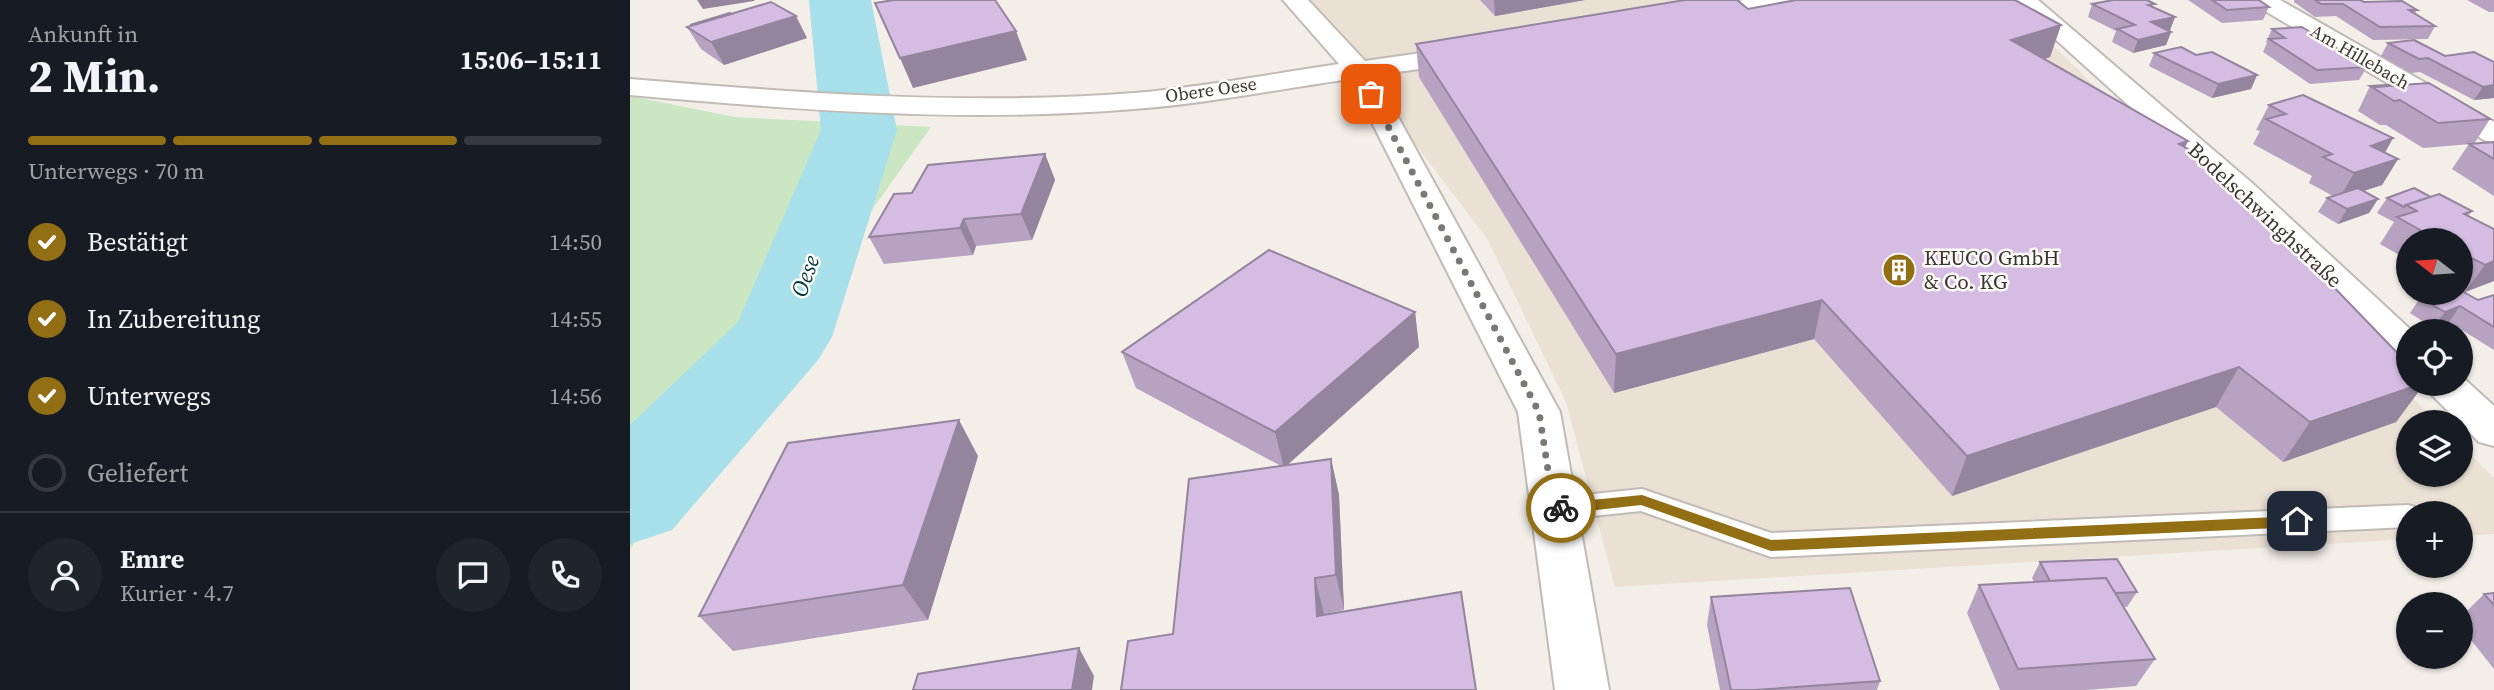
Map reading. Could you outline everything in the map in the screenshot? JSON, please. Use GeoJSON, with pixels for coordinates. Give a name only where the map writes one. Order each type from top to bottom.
{"type":"FeatureCollection","features":[{"type":"Feature","properties":{"kind":"street"},"geometry":{"type":"LineString","coordinates":[[1296,0],[1358,69],[1539,412],[1582,690]]}},
{"type":"Feature","properties":{"kind":"street"},"geometry":{"type":"LineString","coordinates":[[1678,18],[1787,0]]}},
{"type":"Feature","properties":{"kind":"street","name":"Bodelschwinghstraße"},"geometry":{"type":"LineString","coordinates":[[2024,0],[2241,190],[2396,338]]}},
{"type":"Feature","properties":{"kind":"street","name":"Am Hillebach"},"geometry":{"type":"LineString","coordinates":[[2263,0],[2494,134]]}},
{"type":"Feature","properties":{"kind":"street","name":"Obere Oese"},"geometry":{"type":"LineString","coordinates":[[630,87],[767,99],[930,108],[1135,102],[1488,51]]}},
{"type":"Feature","properties":{"kind":"street"},"geometry":{"type":"LineString","coordinates":[[2457,396],[2494,432]]}},
{"type":"Feature","properties":{"kind":"lane"},"geometry":{"type":"LineString","coordinates":[[1554,509],[1642,500],[1771,545],[2396,517]]}},
{"type":"Feature","properties":{"kind":"shaded area","name":"KEUCO GmbH & Co. KG"},"geometry":{"type":"Polygon","coordinates":[[[1295,0],[2003,0],[2063,55],[2396,382],[2396,396],[2411,396],[2425,410],[2396,410],[2396,487],[2473,487],[2473,457],[2494,478],[2494,534],[2473,535],[2473,501],[2396,501],[2396,540],[1615,587],[1566,402],[1488,240],[1358,69],[1295,0]]]}},
{"type":"Feature","properties":{"kind":"green space"},"geometry":{"type":"Polygon","coordinates":[[[630,96],[735,117],[931,127],[630,549],[630,96]]]}},
{"type":"Feature","properties":{"kind":"building"},"geometry":{"type":"Polygon","coordinates":[[[894,0],[995,0],[1016,31],[900,58],[875,3],[894,0]]]}},
{"type":"Feature","properties":{"kind":"building","name":"KEUCO GmbH & Co. KG"},"geometry":{"type":"Polygon","coordinates":[[[1685,0],[1737,0],[1748,9],[1796,0],[2015,0],[2061,25],[2011,40],[2188,141],[2179,144],[2215,164],[2396,352],[2396,393],[2310,422],[2239,367],[1967,456],[1822,300],[1616,354],[1416,44],[1685,0]]]}},
{"type":"Feature","properties":{"kind":"building"},"geometry":{"type":"Polygon","coordinates":[[[2113,0],[2147,0],[2155,4],[2148,5],[2175,17],[2151,22],[2171,32],[2138,40],[2117,29],[2135,25],[2092,4],[2113,0]]]}},
{"type":"Feature","properties":{"kind":"building"},"geometry":{"type":"Polygon","coordinates":[[[2212,0],[2259,0],[2269,7],[2227,10],[2212,0]]]}},
{"type":"Feature","properties":{"kind":"building"},"geometry":{"type":"Polygon","coordinates":[[[2315,0],[2402,1],[2417,10],[2409,10],[2435,26],[2380,27],[2343,4],[2321,4],[2315,0]]]}},
{"type":"Feature","properties":{"kind":"building"},"geometry":{"type":"Polygon","coordinates":[[[771,2],[796,16],[711,42],[687,27],[771,2]]]}},
{"type":"Feature","properties":{"kind":"building"},"geometry":{"type":"Polygon","coordinates":[[[2302,27],[2367,67],[2317,70],[2269,39],[2285,38],[2272,29],[2302,27]]]}},
{"type":"Feature","properties":{"kind":"building"},"geometry":{"type":"Polygon","coordinates":[[[2414,40],[2445,56],[2474,52],[2494,62],[2494,85],[2483,87],[2428,58],[2419,59],[2388,43],[2414,40]]]}},
{"type":"Feature","properties":{"kind":"building"},"geometry":{"type":"Polygon","coordinates":[[[2181,47],[2196,55],[2212,52],[2257,75],[2218,84],[2154,53],[2181,47]]]}},
{"type":"Feature","properties":{"kind":"building"},"geometry":{"type":"Polygon","coordinates":[[[2429,83],[2490,119],[2438,123],[2372,87],[2429,83]]]}},
{"type":"Feature","properties":{"kind":"building"},"geometry":{"type":"Polygon","coordinates":[[[2403,84],[2405,85],[2370,86],[2403,84]]]}},
{"type":"Feature","properties":{"kind":"building"},"geometry":{"type":"Polygon","coordinates":[[[2303,95],[2393,138],[2371,146],[2398,159],[2354,173],[2323,157],[2332,154],[2266,119],[2286,114],[2269,105],[2303,95]]]}},
{"type":"Feature","properties":{"kind":"building"},"geometry":{"type":"Polygon","coordinates":[[[2494,142],[2494,159],[2469,144],[2494,142]]]}},
{"type":"Feature","properties":{"kind":"building"},"geometry":{"type":"Polygon","coordinates":[[[1045,154],[1021,214],[964,219],[960,228],[869,237],[894,194],[912,193],[928,165],[1045,154]]]}},
{"type":"Feature","properties":{"kind":"building"},"geometry":{"type":"Polygon","coordinates":[[[2358,188],[2378,199],[2347,209],[2327,198],[2358,188]]]}},
{"type":"Feature","properties":{"kind":"building"},"geometry":{"type":"Polygon","coordinates":[[[2414,188],[2431,197],[2404,207],[2387,198],[2414,188]]]}},
{"type":"Feature","properties":{"kind":"building"},"geometry":{"type":"Polygon","coordinates":[[[2439,194],[2472,211],[2464,214],[2494,229],[2494,261],[2485,265],[2473,259],[2473,228],[2417,228],[2397,217],[2417,211],[2406,205],[2439,194]]]}},
{"type":"Feature","properties":{"kind":"building"},"geometry":{"type":"Polygon","coordinates":[[[1269,250],[1415,312],[1275,432],[1122,352],[1269,250]]]}},
{"type":"Feature","properties":{"kind":"building"},"geometry":{"type":"Polygon","coordinates":[[[2494,295],[2494,327],[2460,306],[2445,312],[2432,305],[2473,305],[2473,297],[2478,300],[2494,295]]]}},
{"type":"Feature","properties":{"kind":"building"},"geometry":{"type":"Polygon","coordinates":[[[959,420],[903,585],[699,616],[788,443],[959,420]]]}},
{"type":"Feature","properties":{"kind":"building"},"geometry":{"type":"Polygon","coordinates":[[[1331,459],[1336,575],[1315,578],[1317,616],[1461,592],[1476,690],[1121,690],[1128,641],[1173,634],[1189,479],[1331,459]]]}},
{"type":"Feature","properties":{"kind":"building"},"geometry":{"type":"Polygon","coordinates":[[[2117,559],[2137,592],[2115,593],[2106,578],[2050,581],[2040,562],[2117,559]]]}},
{"type":"Feature","properties":{"kind":"building"},"geometry":{"type":"Polygon","coordinates":[[[2106,578],[2155,659],[2018,669],[1979,585],[2106,578]]]}},
{"type":"Feature","properties":{"kind":"building"},"geometry":{"type":"Polygon","coordinates":[[[1850,588],[1880,681],[1731,690],[1711,597],[1850,588]]]}},
{"type":"Feature","properties":{"kind":"building"},"geometry":{"type":"Polygon","coordinates":[[[2494,593],[2494,605],[2484,594],[2494,593]]]}},
{"type":"Feature","properties":{"kind":"building"},"geometry":{"type":"Polygon","coordinates":[[[1079,648],[1072,690],[913,690],[918,674],[1079,648]]]}},
{"type":"Feature","properties":{"kind":"waterway","name":"Oese"},"geometry":{"type":"LineString","coordinates":[[630,498],[782,337],[859,130],[840,0]]}},
{"type":"Feature","properties":{"kind":"way so far"},"geometry":{"type":"LineString","coordinates":[[1371,94],[1539,412],[1554,509],[1561,508]]}},
{"type":"Feature","properties":{"kind":"place","name":"KEUCO GmbH & Co. KG"},"geometry":{"type":"Point","coordinates":[1899,270]}},
{"type":"Feature","properties":{"kind":"route"},"geometry":{"type":"LineString","coordinates":[[1561,508],[1642,500],[1771,545],[2297,521]]}}]}
